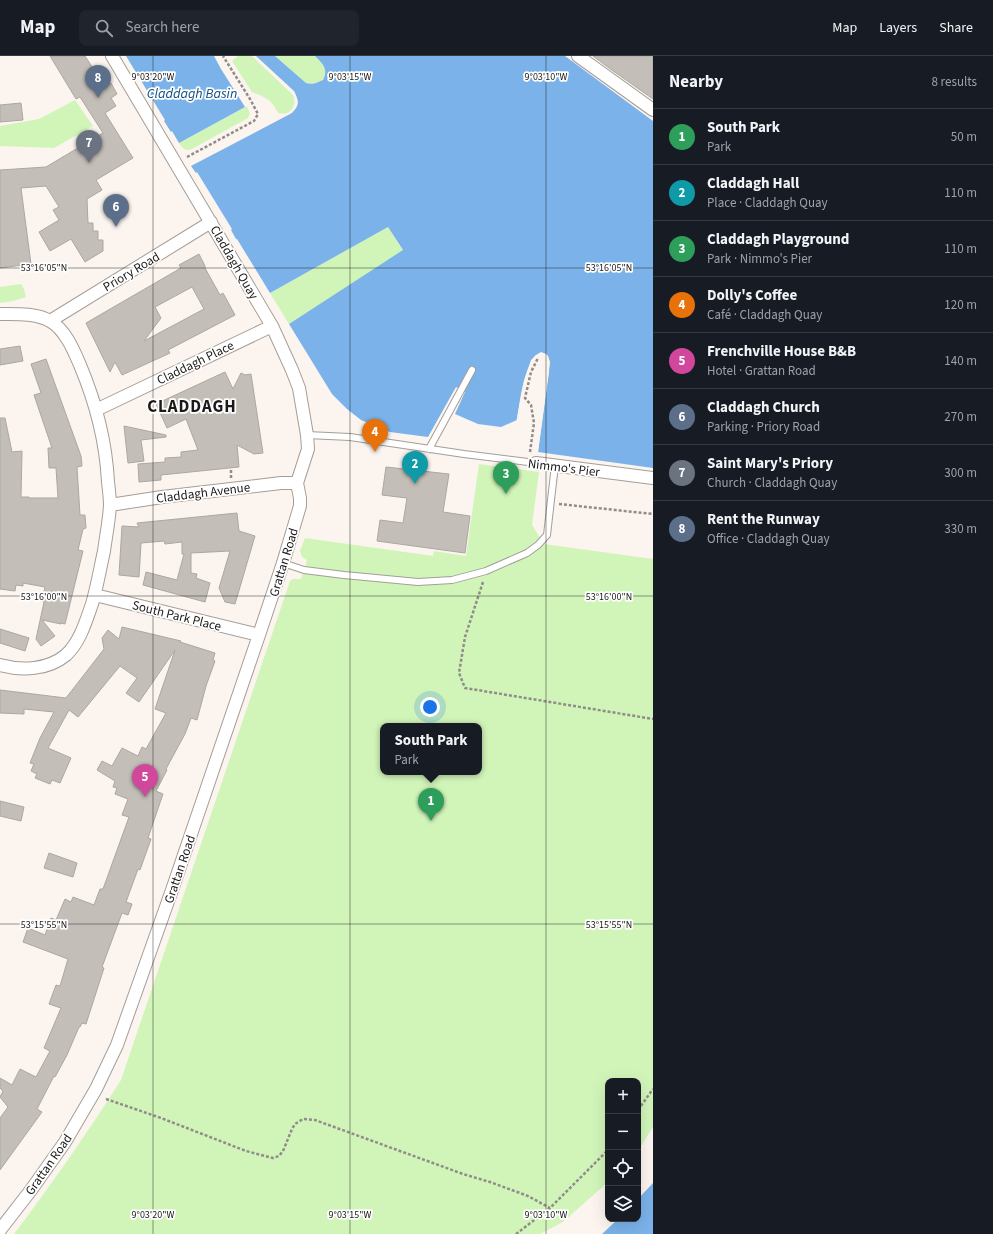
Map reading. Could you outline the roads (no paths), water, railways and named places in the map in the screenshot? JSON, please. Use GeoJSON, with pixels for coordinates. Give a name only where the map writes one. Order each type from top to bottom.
{"type":"FeatureCollection","features":[{"type":"Feature","properties":{"kind":"street","name":"Claddagh Quay"},"geometry":{"type":"LineString","coordinates":[[112,56],[272,326],[288,361],[298,388],[305,417],[307,435],[308,449],[297,483]]}},
{"type":"Feature","properties":{"kind":"street"},"geometry":{"type":"LineString","coordinates":[[578,56],[653,110]]}},
{"type":"Feature","properties":{"kind":"street","name":"Priory Road"},"geometry":{"type":"LineString","coordinates":[[50,321],[211,222]]}},
{"type":"Feature","properties":{"kind":"street"},"geometry":{"type":"LineString","coordinates":[[0,665],[10,668],[28,669],[38,667],[50,664],[66,654],[73,647],[79,637],[95,595],[110,505],[102,434],[96,410],[73,348],[65,335],[50,321],[28,314],[3,314]]}},
{"type":"Feature","properties":{"kind":"street","name":"Claddagh Place"},"geometry":{"type":"LineString","coordinates":[[96,410],[272,326]]}},
{"type":"Feature","properties":{"kind":"street","name":"Nimmo's Pier"},"geometry":{"type":"LineString","coordinates":[[533,462],[653,478]]}},
{"type":"Feature","properties":{"kind":"street","name":"Claddagh Avenue"},"geometry":{"type":"LineString","coordinates":[[110,505],[162,497],[281,483],[297,483]]}},
{"type":"Feature","properties":{"kind":"street","name":"Grattan Road"},"geometry":{"type":"LineString","coordinates":[[0,1230],[65,1142],[96,1089],[115,1051],[172,890],[283,563],[300,506],[297,483]]}},
{"type":"Feature","properties":{"kind":"street","name":"South Park Place"},"geometry":{"type":"LineString","coordinates":[[95,595],[259,635]]}},
{"type":"Feature","properties":{"kind":"lane"},"geometry":{"type":"LineString","coordinates":[[430,449],[472,370]]}},
{"type":"Feature","properties":{"kind":"lane","name":"Nimmo's Pier"},"geometry":{"type":"LineString","coordinates":[[307,435],[350,436],[430,449],[533,462]]}},
{"type":"Feature","properties":{"kind":"lane"},"geometry":{"type":"LineString","coordinates":[[283,563],[304,570],[368,578],[418,582],[452,580],[486,571],[527,553],[547,535],[555,465]]}},
{"type":"Feature","properties":{"kind":"water","name":"Claddagh Basin"},"geometry":{"type":"Polygon","coordinates":[[[126,56],[214,56],[245,107],[179,143],[164,121],[165,120],[126,56]]]}},
{"type":"Feature","properties":{"kind":"water"},"geometry":{"type":"Polygon","coordinates":[[[256,56],[275,56],[306,83],[311,84],[323,80],[325,76],[324,66],[315,56],[565,56],[653,121],[653,468],[538,452],[549,372],[549,360],[546,354],[536,355],[528,369],[521,395],[517,420],[501,427],[478,424],[455,414],[465,392],[456,387],[428,437],[390,432],[361,420],[332,394],[289,324],[403,250],[388,227],[270,293],[236,239],[231,230],[232,229],[197,172],[196,173],[191,166],[292,113],[296,108],[298,100],[294,91],[256,56]]]}},
{"type":"Feature","properties":{"kind":"water"},"geometry":{"type":"Polygon","coordinates":[[[653,1183],[653,1234],[602,1234],[615,1222],[641,1222],[641,1196],[653,1183]]]}},
{"type":"Feature","properties":{"kind":"place","name":"Rent the Runway"},"geometry":{"type":"Point","coordinates":[98,98]}},
{"type":"Feature","properties":{"kind":"place","name":"Saint Mary's Priory"},"geometry":{"type":"Point","coordinates":[89,163]}},
{"type":"Feature","properties":{"kind":"place","name":"Claddagh Church"},"geometry":{"type":"Point","coordinates":[116,227]}},
{"type":"Feature","properties":{"kind":"place","name":"Dolly's Coffee"},"geometry":{"type":"Point","coordinates":[375,452]}},
{"type":"Feature","properties":{"kind":"place","name":"Claddagh Hall"},"geometry":{"type":"Point","coordinates":[415,484]}},
{"type":"Feature","properties":{"kind":"place","name":"Claddagh Playground"},"geometry":{"type":"Point","coordinates":[506,494]}},
{"type":"Feature","properties":{"kind":"place","name":"Frenchville House B&B"},"geometry":{"type":"Point","coordinates":[145,797]}},
{"type":"Feature","properties":{"kind":"place","name":"South Park"},"geometry":{"type":"Point","coordinates":[431,821]}},
{"type":"Feature","properties":{"kind":"district","name":"CLADDAGH"},"geometry":{"type":"Point","coordinates":[192,406]}}]}
